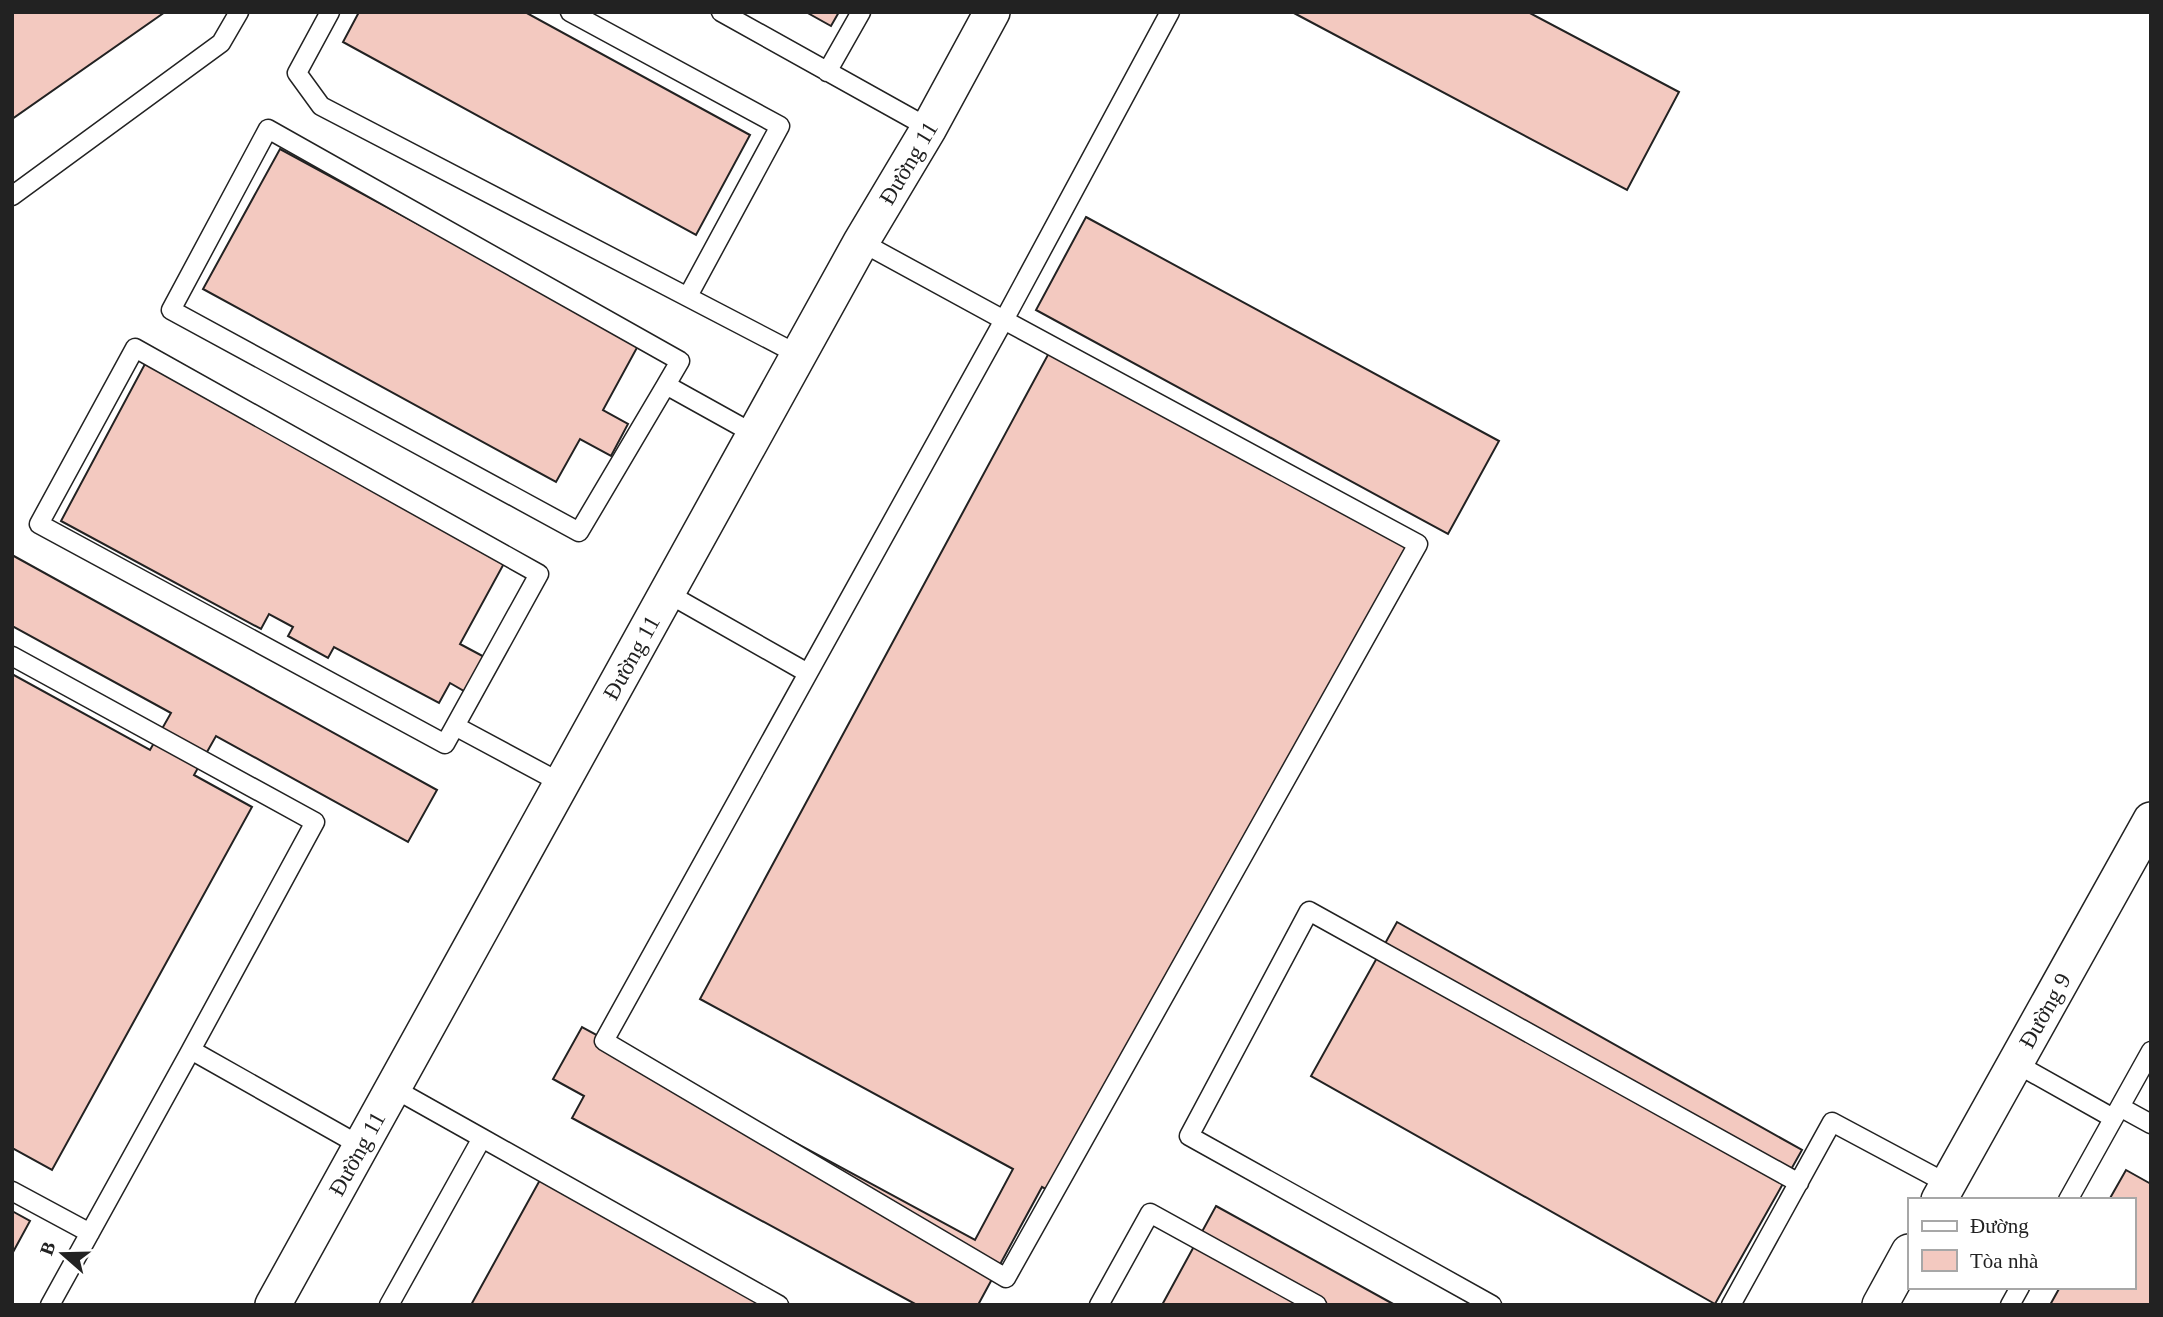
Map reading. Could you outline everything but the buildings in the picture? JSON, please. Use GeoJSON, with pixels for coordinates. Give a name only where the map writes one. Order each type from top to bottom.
{"type":"FeatureCollection","features":[{"type":"Feature","properties":{"kind":"street","name":"Đường 11"},"geometry":{"type":"LineString","coordinates":[[281,1302],[361,1146],[861,242],[929,128],[992,12]]}},
{"type":"Feature","properties":{"kind":"street","name":"Đường 9"},"geometry":{"type":"LineString","coordinates":[[1943,1192],[2151,820]]}},
{"type":"Feature","properties":{"kind":"street"},"geometry":{"type":"LineString","coordinates":[[1880,1305],[1908,1254]]}},
{"type":"Feature","properties":{"kind":"lane"},"geometry":{"type":"LineString","coordinates":[[12,197],[221,43],[239,12]]}},
{"type":"Feature","properties":{"kind":"lane"},"geometry":{"type":"LineString","coordinates":[[330,12],[297,74],[321,106],[799,355]]}},
{"type":"Feature","properties":{"kind":"lane"},"geometry":{"type":"LineString","coordinates":[[570,12],[780,126],[688,296]]}},
{"type":"Feature","properties":{"kind":"lane"},"geometry":{"type":"LineString","coordinates":[[721,12],[929,128]]}},
{"type":"Feature","properties":{"kind":"lane"},"geometry":{"type":"LineString","coordinates":[[827,72],[861,12]]}},
{"type":"Feature","properties":{"kind":"lane"},"geometry":{"type":"LineString","coordinates":[[861,242],[1004,320],[1418,544],[1006,1278],[604,1041],[806,672],[1004,320],[1170,12]]}},
{"type":"Feature","properties":{"kind":"lane"},"geometry":{"type":"LineString","coordinates":[[268,129],[680,361],[666,385],[579,532],[171,310],[268,129]]}},
{"type":"Feature","properties":{"kind":"lane"},"geometry":{"type":"LineString","coordinates":[[135,348],[539,574],[455,726],[445,744],[39,524],[135,348]]}},
{"type":"Feature","properties":{"kind":"lane"},"geometry":{"type":"LineString","coordinates":[[666,385],[756,435]]}},
{"type":"Feature","properties":{"kind":"lane"},"geometry":{"type":"LineString","coordinates":[[667,593],[806,672]]}},
{"type":"Feature","properties":{"kind":"lane"},"geometry":{"type":"LineString","coordinates":[[12,656],[315,822],[50,1305]]}},
{"type":"Feature","properties":{"kind":"lane"},"geometry":{"type":"LineString","coordinates":[[455,726],[563,784]]}},
{"type":"Feature","properties":{"kind":"lane"},"geometry":{"type":"LineString","coordinates":[[1492,1305],[1189,1136],[1309,911],[1798,1183]]}},
{"type":"Feature","properties":{"kind":"lane"},"geometry":{"type":"LineString","coordinates":[[191,1050],[361,1146]]}},
{"type":"Feature","properties":{"kind":"lane"},"geometry":{"type":"LineString","coordinates":[[2069,1198],[2151,1051]]}},
{"type":"Feature","properties":{"kind":"lane"},"geometry":{"type":"LineString","coordinates":[[2015,1063],[2117,1113],[2151,1124]]}},
{"type":"Feature","properties":{"kind":"lane"},"geometry":{"type":"LineString","coordinates":[[393,1088],[779,1305]]}},
{"type":"Feature","properties":{"kind":"lane"},"geometry":{"type":"LineString","coordinates":[[1731,1305],[1832,1122],[1943,1192]]}},
{"type":"Feature","properties":{"kind":"lane"},"geometry":{"type":"LineString","coordinates":[[388,1305],[482,1138]]}},
{"type":"Feature","properties":{"kind":"lane"},"geometry":{"type":"LineString","coordinates":[[12,1191],[90,1233]]}},
{"type":"Feature","properties":{"kind":"lane"},"geometry":{"type":"LineString","coordinates":[[1099,1305],[1150,1213],[1317,1305]]}},
{"type":"Feature","properties":{"kind":"lane"},"geometry":{"type":"LineString","coordinates":[[2010,1305],[2019,1289]]}}]}
